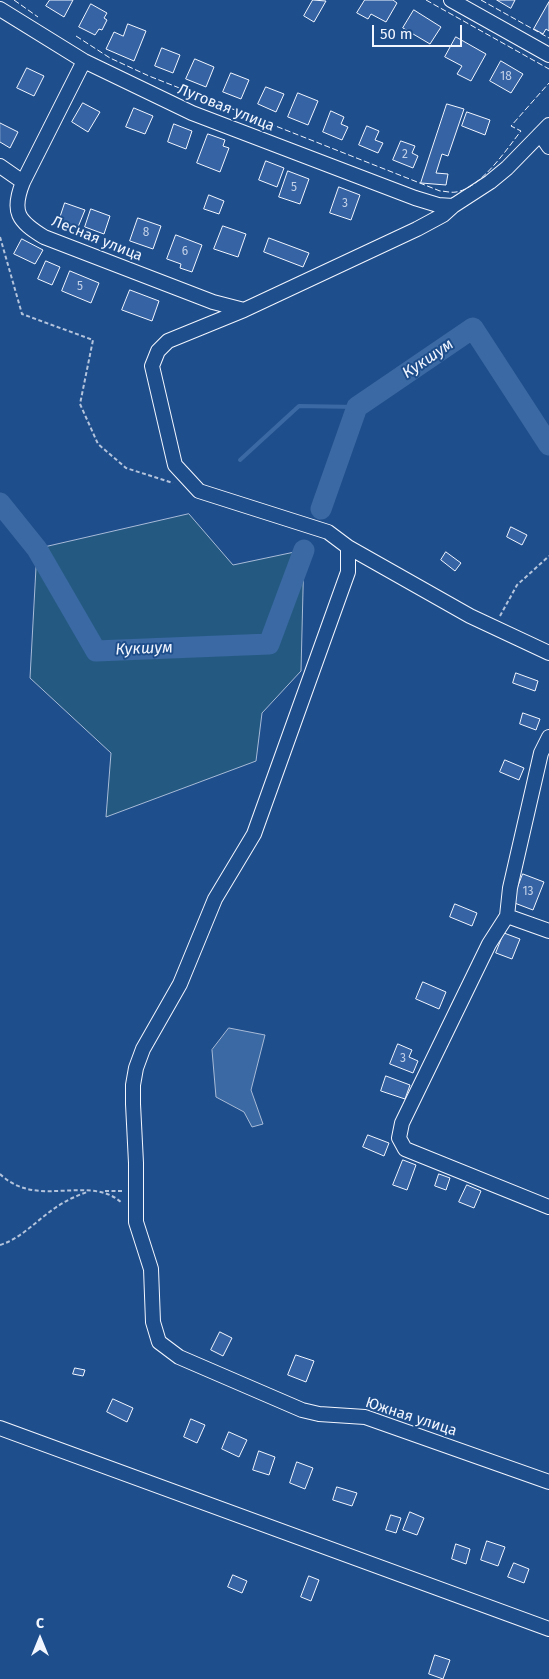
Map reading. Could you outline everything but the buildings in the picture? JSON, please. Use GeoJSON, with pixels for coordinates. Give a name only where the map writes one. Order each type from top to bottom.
{"type":"FeatureCollection","features":[{"type":"Feature","properties":{"kind":"street"},"geometry":{"type":"LineString","coordinates":[[450,0],[549,55]]}},
{"type":"Feature","properties":{"kind":"street","name":"Луговая улица"},"geometry":{"type":"LineString","coordinates":[[0,9],[84,61],[192,113],[415,198],[438,205],[454,206]]}},
{"type":"Feature","properties":{"kind":"street","name":"Лесная улица"},"geometry":{"type":"LineString","coordinates":[[84,61],[22,182],[18,193],[19,215],[27,226],[44,237],[213,302],[244,310]]}},
{"type":"Feature","properties":{"kind":"street"},"geometry":{"type":"LineString","coordinates":[[544,129],[507,168],[443,215],[417,230],[244,310],[168,342],[158,351],[152,366],[175,466],[199,491],[328,532],[348,547],[470,616],[549,653]]}},
{"type":"Feature","properties":{"kind":"street"},"geometry":{"type":"LineString","coordinates":[[544,129],[549,147]]}},
{"type":"Feature","properties":{"kind":"street"},"geometry":{"type":"LineString","coordinates":[[0,166],[22,182]]}},
{"type":"Feature","properties":{"kind":"street","name":"Южная улица"},"geometry":{"type":"LineString","coordinates":[[348,547],[348,572],[254,834],[215,899],[180,984],[143,1049],[136,1068],[133,1085],[136,1222],[151,1269],[153,1322],[159,1342],[179,1357],[302,1410],[319,1414],[364,1417],[549,1482]]}},
{"type":"Feature","properties":{"kind":"street"},"geometry":{"type":"LineString","coordinates":[[549,737],[541,753],[510,888],[507,916],[489,944],[402,1123],[399,1138],[405,1149],[549,1207]]}},
{"type":"Feature","properties":{"kind":"street"},"geometry":{"type":"LineString","coordinates":[[507,916],[549,931]]}},
{"type":"Feature","properties":{"kind":"street"},"geometry":{"type":"LineString","coordinates":[[0,1428],[549,1629]]}},
{"type":"Feature","properties":{"kind":"path"},"geometry":{"type":"LineString","coordinates":[[0,237],[22,314],[93,340],[80,404],[98,444],[126,468],[199,491]]}},
{"type":"Feature","properties":{"kind":"path"},"geometry":{"type":"LineString","coordinates":[[494,627],[517,585],[549,556]]}},
{"type":"Feature","properties":{"kind":"path"},"geometry":{"type":"LineString","coordinates":[[0,1174],[23,1188],[38,1191],[125,1191],[131,1188],[136,1181]]}},
{"type":"Feature","properties":{"kind":"path"},"geometry":{"type":"LineString","coordinates":[[0,1245],[19,1236],[56,1207],[89,1191]]}},
{"type":"Feature","properties":{"kind":"path"},"geometry":{"type":"LineString","coordinates":[[100,1191],[116,1197],[124,1204]]}},
{"type":"Feature","properties":{"kind":"shaded area"},"geometry":{"type":"Polygon","coordinates":[[[189,514],[233,565],[304,550],[301,671],[262,713],[256,761],[106,817],[111,753],[30,678],[37,549],[189,514]]]}},
{"type":"Feature","properties":{"kind":"shaded area"},"geometry":{"type":"Polygon","coordinates":[[[229,1028],[265,1035],[251,1090],[263,1124],[252,1127],[244,1112],[216,1097],[212,1050],[229,1028]]]}},
{"type":"Feature","properties":{"kind":"waterway","name":"Кукшум"},"geometry":{"type":"LineString","coordinates":[[321,509],[357,407],[473,328],[549,445]]}},
{"type":"Feature","properties":{"kind":"waterway"},"geometry":{"type":"LineString","coordinates":[[240,460],[299,406],[357,407]]}},
{"type":"Feature","properties":{"kind":"waterway","name":"Кукшум"},"geometry":{"type":"LineString","coordinates":[[0,503],[37,549],[96,651],[269,644],[304,550]]}},
{"type":"Feature","properties":{"kind":"fence"},"geometry":{"type":"LineString","coordinates":[[14,0],[38,17]]}},
{"type":"Feature","properties":{"kind":"fence"},"geometry":{"type":"LineString","coordinates":[[426,0],[549,69]]}},
{"type":"Feature","properties":{"kind":"fence"},"geometry":{"type":"LineString","coordinates":[[481,0],[549,38]]}},
{"type":"Feature","properties":{"kind":"fence"},"geometry":{"type":"LineString","coordinates":[[76,36],[110,58],[149,76],[440,191],[450,192],[465,189],[484,176],[521,131],[511,126],[549,83]]}}]}
